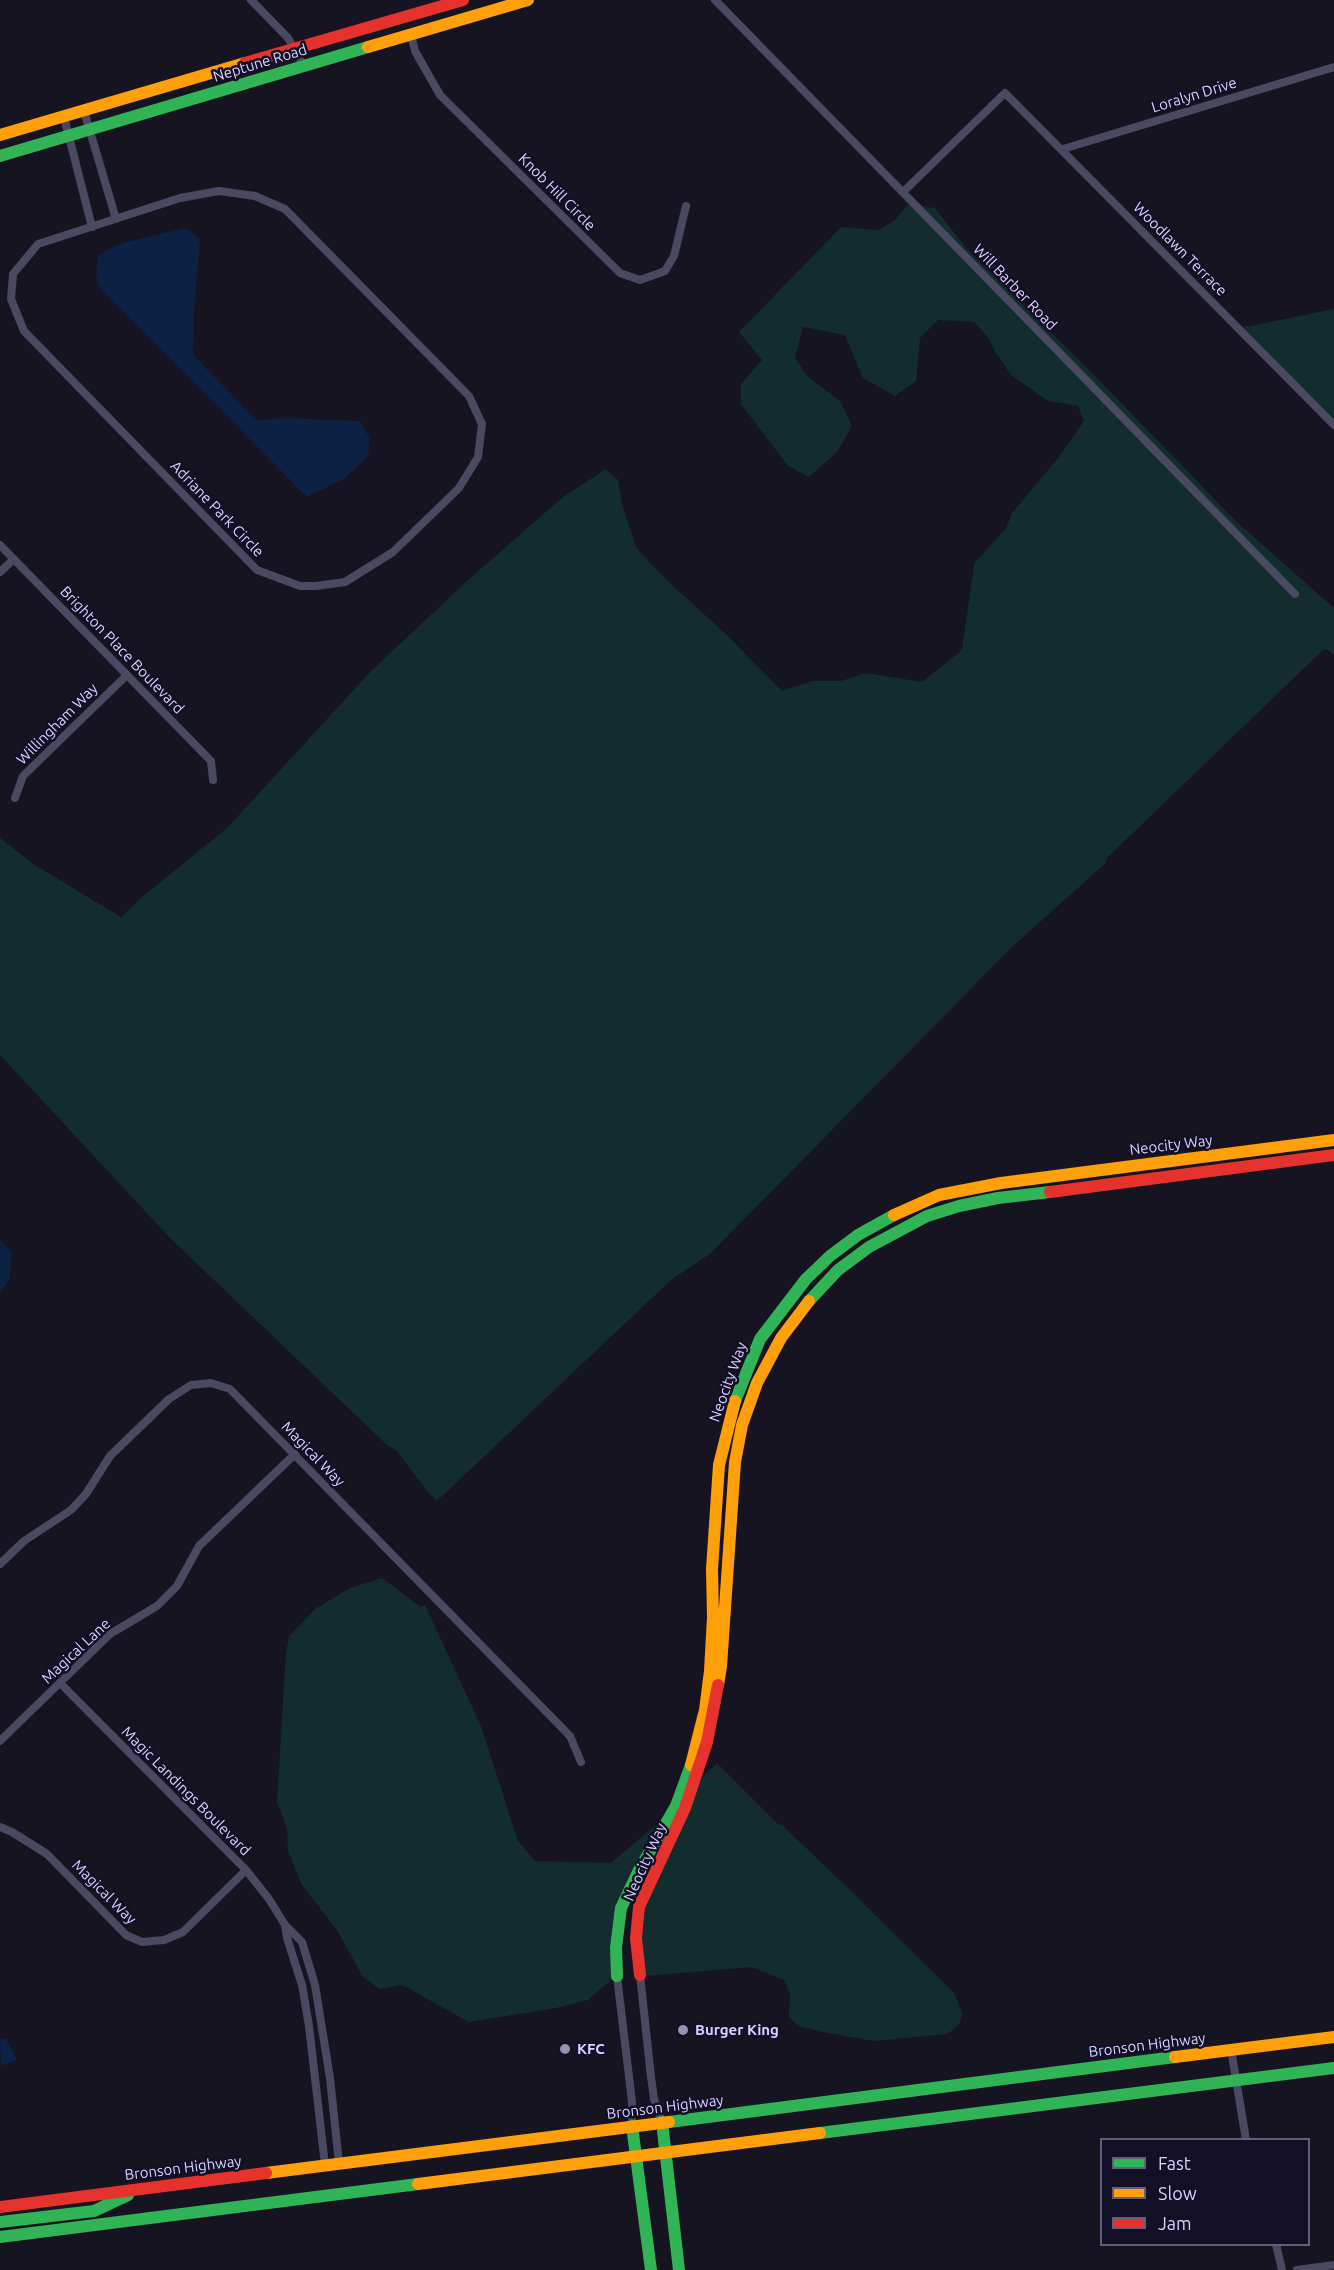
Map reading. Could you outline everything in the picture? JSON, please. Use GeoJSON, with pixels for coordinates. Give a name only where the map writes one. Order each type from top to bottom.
{"type":"FeatureCollection","features":[{"type":"Feature","properties":{"kind":"main road","name":"Neptune Road"},"geometry":{"type":"LineString","coordinates":[[0,135],[463,0]]}},
{"type":"Feature","properties":{"kind":"main road","name":"Neptune Road"},"geometry":{"type":"LineString","coordinates":[[0,156],[528,0]]}},
{"type":"Feature","properties":{"kind":"main road","name":"Neocity Way"},"geometry":{"type":"LineString","coordinates":[[617,1976],[616,1947],[621,1908],[639,1869],[676,1806],[689,1772],[705,1710],[712,1650],[712,1569],[719,1465],[729,1420],[737,1393],[760,1339],[806,1279],[830,1256],[858,1235],[912,1206],[939,1195],[971,1187],[1334,1140]]}},
{"type":"Feature","properties":{"kind":"main road","name":"Neocity Way"},"geometry":{"type":"LineString","coordinates":[[640,1975],[636,1938],[639,1907],[685,1808],[701,1764],[713,1717],[721,1666],[735,1462],[742,1425],[757,1383],[781,1338],[800,1310],[818,1289],[868,1247],[915,1222],[959,1206],[998,1197],[1143,1181],[1334,1155]]}},
{"type":"Feature","properties":{"kind":"main road"},"geometry":{"type":"LineString","coordinates":[[1140,1164],[1143,1181]]}},
{"type":"Feature","properties":{"kind":"main road"},"geometry":{"type":"LineString","coordinates":[[912,1206],[915,1222]]}},
{"type":"Feature","properties":{"kind":"main road","name":"Bronson Highway"},"geometry":{"type":"LineString","coordinates":[[0,2207],[1334,2037]]}},
{"type":"Feature","properties":{"kind":"main road"},"geometry":{"type":"LineString","coordinates":[[0,2237],[1334,2068]]}},
{"type":"Feature","properties":{"kind":"main road"},"geometry":{"type":"LineString","coordinates":[[662,2122],[679,2270]]}},
{"type":"Feature","properties":{"kind":"main road"},"geometry":{"type":"LineString","coordinates":[[632,2126],[651,2270]]}},
{"type":"Feature","properties":{"kind":"main road"},"geometry":{"type":"LineString","coordinates":[[0,2222],[94,2211],[142,2189]]}},
{"type":"Feature","properties":{"kind":"street"},"geometry":{"type":"LineString","coordinates":[[251,0],[288,38],[304,66]]}},
{"type":"Feature","properties":{"kind":"street","name":"Will Barber Road"},"geometry":{"type":"LineString","coordinates":[[715,0],[1295,594]]}},
{"type":"Feature","properties":{"kind":"street","name":"Knob Hill Circle"},"geometry":{"type":"LineString","coordinates":[[411,35],[415,51],[440,95],[620,273],[640,280],[665,271],[674,256],[686,206]]}},
{"type":"Feature","properties":{"kind":"street","name":"Loralyn Drive"},"geometry":{"type":"LineString","coordinates":[[1063,149],[1334,67]]}},
{"type":"Feature","properties":{"kind":"street","name":"Woodlawn Terrace"},"geometry":{"type":"LineString","coordinates":[[903,192],[1005,93],[1334,425]]}},
{"type":"Feature","properties":{"kind":"street"},"geometry":{"type":"LineString","coordinates":[[84,111],[116,219]]}},
{"type":"Feature","properties":{"kind":"street"},"geometry":{"type":"LineString","coordinates":[[64,117],[92,226]]}},
{"type":"Feature","properties":{"kind":"street","name":"Adriane Park Circle"},"geometry":{"type":"LineString","coordinates":[[219,191],[255,196],[285,209],[469,396],[482,424],[478,457],[459,488],[393,552],[345,582],[316,586],[300,585],[257,570],[24,332],[11,299],[13,274],[38,244],[92,226],[180,198],[219,191]]}},
{"type":"Feature","properties":{"kind":"street","name":"Brighton Place Boulevard"},"geometry":{"type":"LineString","coordinates":[[0,544],[211,761],[213,780]]}},
{"type":"Feature","properties":{"kind":"street"},"geometry":{"type":"LineString","coordinates":[[0,572],[14,559]]}},
{"type":"Feature","properties":{"kind":"street","name":"Willingham Way"},"geometry":{"type":"LineString","coordinates":[[15,798],[24,776],[127,675]]}},
{"type":"Feature","properties":{"kind":"street","name":"Magical Way"},"geometry":{"type":"LineString","coordinates":[[0,1564],[24,1541],[71,1510],[86,1494],[110,1456],[169,1399],[191,1385],[211,1383],[230,1389],[570,1737],[581,1762]]}},
{"type":"Feature","properties":{"kind":"street","name":"Magical Lane"},"geometry":{"type":"LineString","coordinates":[[0,1741],[110,1634],[157,1606],[177,1586],[199,1546],[295,1454]]}},
{"type":"Feature","properties":{"kind":"street","name":"Magic Landings Boulevard"},"geometry":{"type":"LineString","coordinates":[[60,1683],[246,1870],[269,1899],[285,1925],[302,1942],[315,1985],[330,2078],[339,2163]]}},
{"type":"Feature","properties":{"kind":"street","name":"Magical Way"},"geometry":{"type":"LineString","coordinates":[[0,1827],[47,1854],[126,1935],[142,1942],[164,1940],[183,1932],[246,1870]]}},
{"type":"Feature","properties":{"kind":"street","name":"Magic Landings Boulevard"},"geometry":{"type":"LineString","coordinates":[[285,1925],[302,1984],[325,2165]]}},
{"type":"Feature","properties":{"kind":"street"},"geometry":{"type":"LineString","coordinates":[[640,1975],[652,2088],[662,2122]]}},
{"type":"Feature","properties":{"kind":"street"},"geometry":{"type":"LineString","coordinates":[[617,1976],[632,2102],[632,2126]]}},
{"type":"Feature","properties":{"kind":"street"},"geometry":{"type":"LineString","coordinates":[[1231,2049],[1234,2079],[1246,2138]]}},
{"type":"Feature","properties":{"kind":"street"},"geometry":{"type":"LineString","coordinates":[[1276,2246],[1281,2270]]}},
{"type":"Feature","properties":{"kind":"street"},"geometry":{"type":"LineString","coordinates":[[1297,2270],[1334,2265]]}},
{"type":"Feature","properties":{"kind":"green space"},"geometry":{"type":"Polygon","coordinates":[[[907,205],[935,208],[967,249],[1236,521],[1334,608],[1334,655],[1327,649],[1323,650],[1107,858],[1106,863],[1013,946],[710,1254],[671,1280],[437,1501],[397,1451],[388,1446],[170,1238],[0,1055],[0,838],[35,865],[121,917],[228,827],[371,671],[468,580],[563,497],[606,469],[618,480],[622,504],[637,549],[782,691],[812,681],[841,681],[866,673],[922,682],[962,650],[974,564],[1006,528],[1012,513],[1059,457],[1084,421],[1078,406],[1048,401],[1011,375],[987,336],[974,322],[938,320],[920,338],[916,381],[895,396],[863,378],[845,335],[803,327],[795,358],[808,377],[840,401],[852,426],[837,452],[809,477],[788,466],[741,404],[741,384],[762,360],[739,332],[841,227],[879,230],[895,220],[907,205]]]}},
{"type":"Feature","properties":{"kind":"green space"},"geometry":{"type":"Polygon","coordinates":[[[1334,309],[1334,426],[1236,329],[1334,309]]]}},
{"type":"Feature","properties":{"kind":"green space"},"geometry":{"type":"Polygon","coordinates":[[[382,1578],[421,1607],[425,1605],[481,1726],[518,1841],[535,1861],[611,1863],[663,1819],[634,1867],[616,1905],[610,1946],[612,1979],[588,2000],[556,2008],[469,2022],[402,1985],[380,1989],[363,1977],[337,1930],[302,1885],[288,1851],[287,1829],[277,1802],[289,1636],[315,1609],[350,1588],[382,1578]]]}},
{"type":"Feature","properties":{"kind":"green space"},"geometry":{"type":"Polygon","coordinates":[[[717,1763],[954,1993],[963,2014],[959,2024],[948,2034],[874,2041],[798,2026],[789,2017],[790,1994],[784,1980],[752,1967],[645,1976],[642,1938],[645,1909],[690,1811],[702,1778],[717,1763]]]}},
{"type":"Feature","properties":{"kind":"water"},"geometry":{"type":"Polygon","coordinates":[[[186,228],[200,238],[193,355],[257,420],[287,418],[360,421],[369,437],[369,452],[365,459],[345,478],[307,497],[99,287],[96,276],[98,257],[102,253],[123,243],[186,228]]]}},
{"type":"Feature","properties":{"kind":"water"},"geometry":{"type":"Polygon","coordinates":[[[0,1238],[11,1252],[10,1279],[0,1292],[0,1238]]]}},
{"type":"Feature","properties":{"kind":"water"},"geometry":{"type":"Polygon","coordinates":[[[6,2038],[17,2060],[1,2066],[0,2040],[6,2038]]]}},
{"type":"Feature","properties":{"kind":"traffic: fast"},"geometry":{"type":"LineString","coordinates":[[0,156],[368,47]]}},
{"type":"Feature","properties":{"kind":"traffic: fast"},"geometry":{"type":"LineString","coordinates":[[809,1301],[838,1270],[869,1247],[927,1216],[959,1206],[998,1198],[1050,1192]]}},
{"type":"Feature","properties":{"kind":"traffic: fast"},"geometry":{"type":"LineString","coordinates":[[735,1401],[760,1339],[806,1279],[830,1256],[858,1235],[894,1215]]}},
{"type":"Feature","properties":{"kind":"traffic: fast"},"geometry":{"type":"LineString","coordinates":[[617,1976],[616,1947],[621,1908],[639,1870],[676,1806],[691,1765]]}},
{"type":"Feature","properties":{"kind":"traffic: fast"},"geometry":{"type":"LineString","coordinates":[[669,2122],[1175,2057]]}},
{"type":"Feature","properties":{"kind":"traffic: fast"},"geometry":{"type":"LineString","coordinates":[[820,2133],[1334,2068]]}},
{"type":"Feature","properties":{"kind":"traffic: fast"},"geometry":{"type":"LineString","coordinates":[[662,2122],[679,2270]]}},
{"type":"Feature","properties":{"kind":"traffic: fast"},"geometry":{"type":"LineString","coordinates":[[632,2126],[651,2270]]}},
{"type":"Feature","properties":{"kind":"traffic: fast"},"geometry":{"type":"LineString","coordinates":[[0,2237],[418,2184]]}},
{"type":"Feature","properties":{"kind":"traffic: fast"},"geometry":{"type":"LineString","coordinates":[[0,2222],[94,2211],[128,2195]]}},
{"type":"Feature","properties":{"kind":"traffic: slow"},"geometry":{"type":"LineString","coordinates":[[368,47],[528,0]]}},
{"type":"Feature","properties":{"kind":"traffic: slow"},"geometry":{"type":"LineString","coordinates":[[0,135],[245,63]]}},
{"type":"Feature","properties":{"kind":"traffic: slow"},"geometry":{"type":"LineString","coordinates":[[894,1215],[939,1195],[1001,1183],[1334,1140]]}},
{"type":"Feature","properties":{"kind":"traffic: slow"},"geometry":{"type":"LineString","coordinates":[[718,1685],[735,1462],[742,1425],[757,1383],[781,1338],[809,1301]]}},
{"type":"Feature","properties":{"kind":"traffic: slow"},"geometry":{"type":"LineString","coordinates":[[691,1765],[705,1710],[710,1671],[713,1617],[712,1569],[719,1465],[735,1401]]}},
{"type":"Feature","properties":{"kind":"traffic: slow"},"geometry":{"type":"LineString","coordinates":[[1175,2057],[1334,2037]]}},
{"type":"Feature","properties":{"kind":"traffic: slow"},"geometry":{"type":"LineString","coordinates":[[266,2173],[669,2122]]}},
{"type":"Feature","properties":{"kind":"traffic: slow"},"geometry":{"type":"LineString","coordinates":[[418,2184],[820,2133]]}},
{"type":"Feature","properties":{"kind":"traffic: jam"},"geometry":{"type":"LineString","coordinates":[[245,63],[463,0]]}},
{"type":"Feature","properties":{"kind":"traffic: jam"},"geometry":{"type":"LineString","coordinates":[[1050,1192],[1334,1155]]}},
{"type":"Feature","properties":{"kind":"traffic: jam"},"geometry":{"type":"LineString","coordinates":[[640,1975],[636,1938],[639,1907],[685,1808],[707,1742],[718,1685]]}},
{"type":"Feature","properties":{"kind":"traffic: jam"},"geometry":{"type":"LineString","coordinates":[[0,2207],[266,2173]]}},
{"type":"Feature","properties":{"kind":"place","name":"Burger King"},"geometry":{"type":"Point","coordinates":[683,2030]}},
{"type":"Feature","properties":{"kind":"place","name":"KFC"},"geometry":{"type":"Point","coordinates":[565,2049]}}]}
